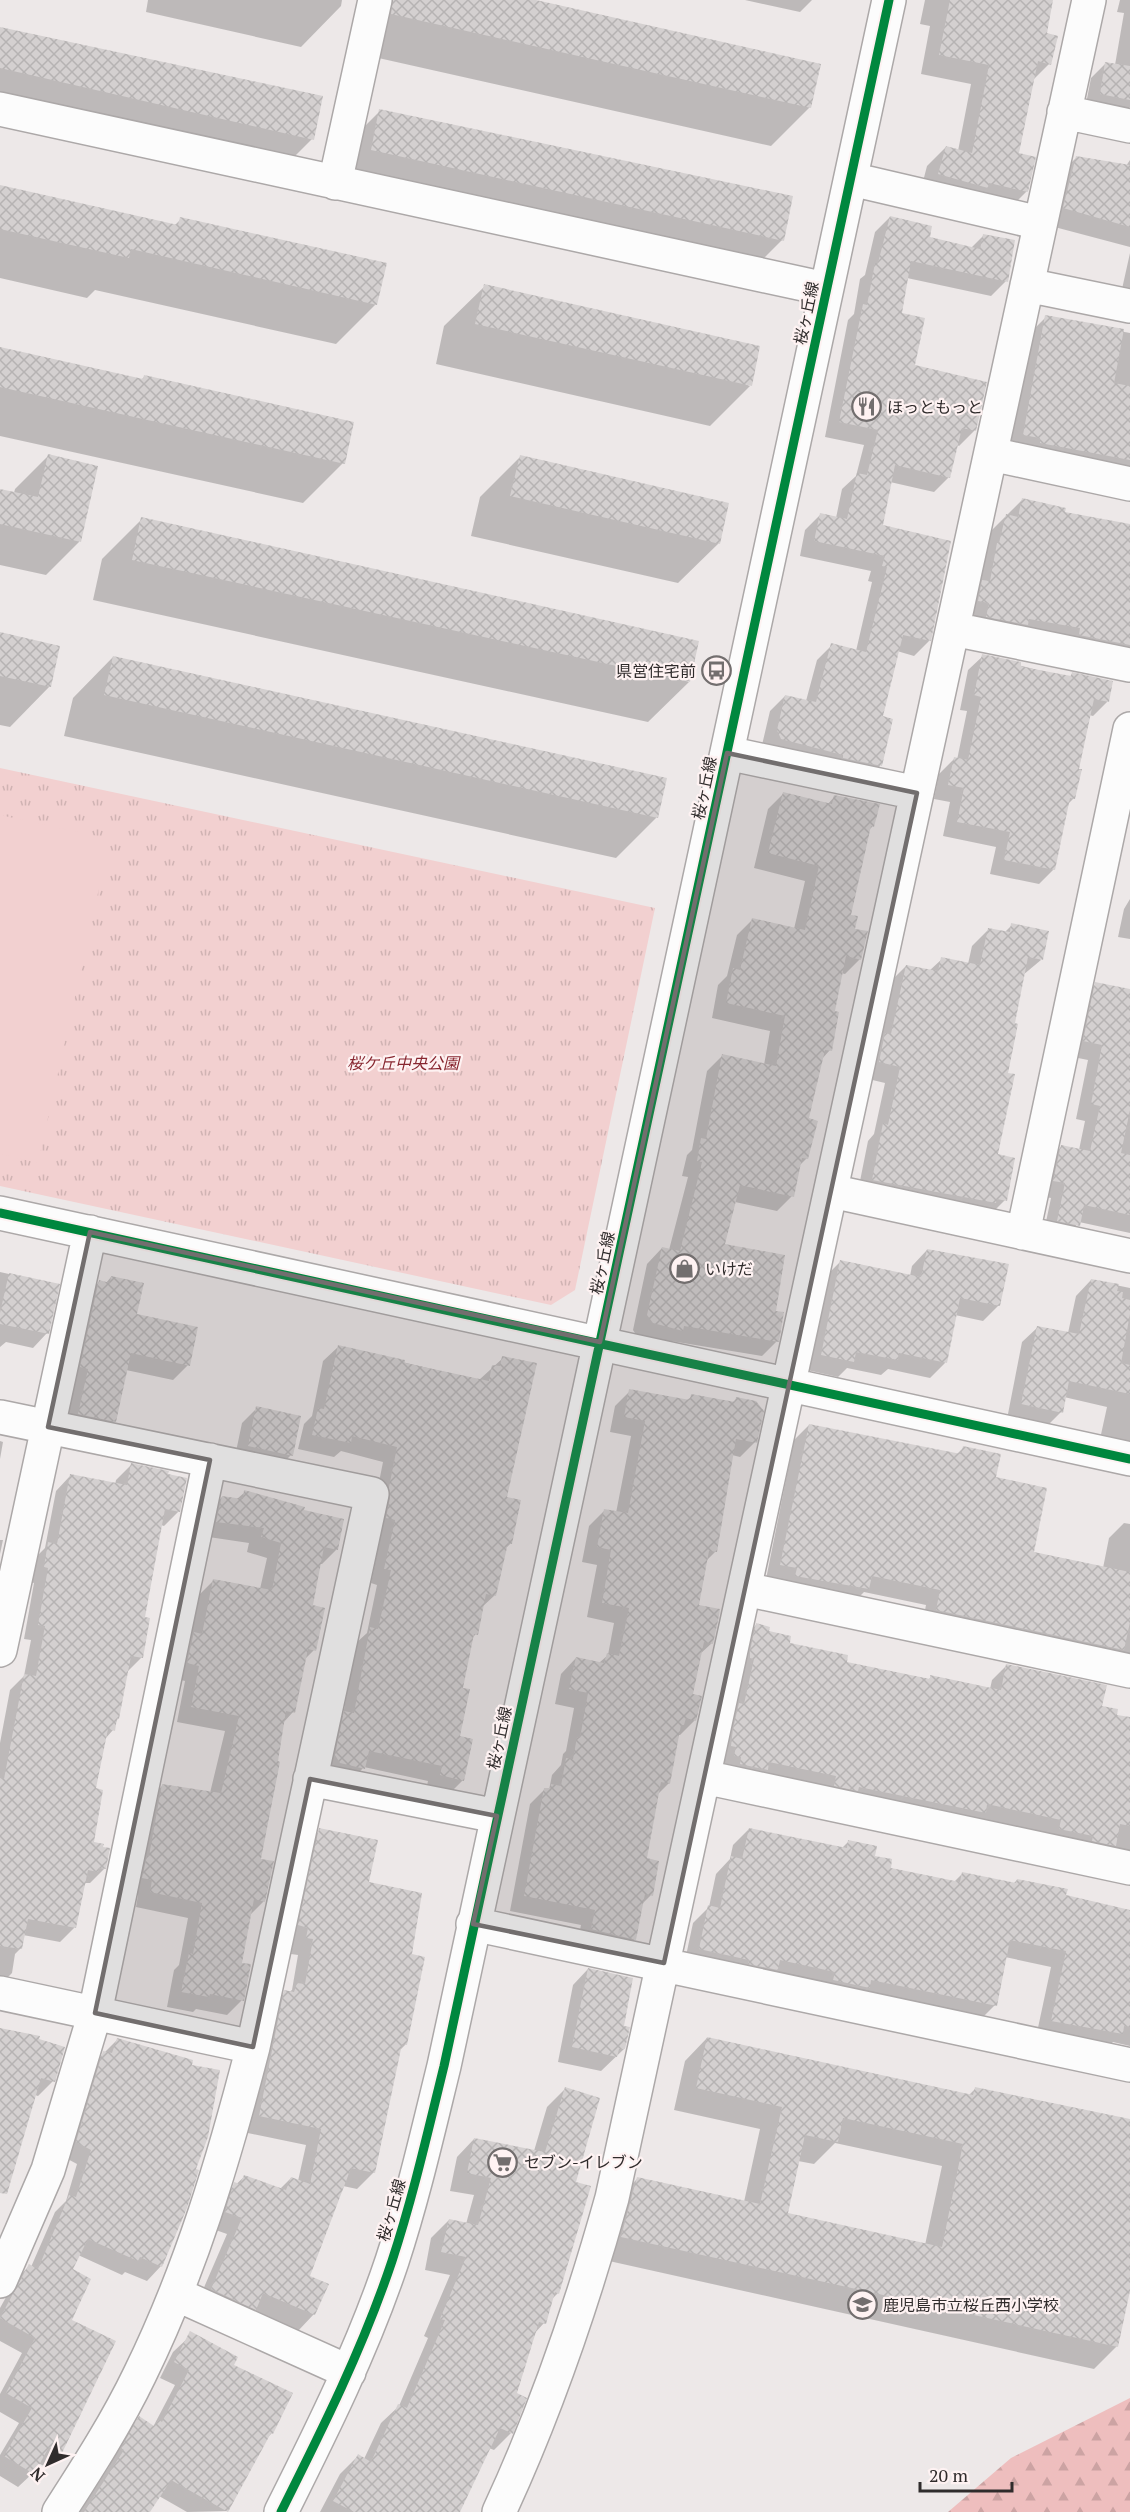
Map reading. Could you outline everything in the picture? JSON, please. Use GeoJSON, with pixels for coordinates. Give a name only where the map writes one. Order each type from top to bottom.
{"type":"FeatureCollection","features":[{"type":"Feature","properties":{"kind":"street"},"geometry":{"type":"LineString","coordinates":[[335,183],[375,0]]}},
{"type":"Feature","properties":{"kind":"street","name":"桜ヶ丘線"},"geometry":{"type":"LineString","coordinates":[[281,2512],[349,2372],[392,2261],[416,2178],[444,2066],[889,0]]}},
{"type":"Feature","properties":{"kind":"street"},"geometry":{"type":"LineString","coordinates":[[499,2512],[546,2399],[589,2279],[612,2198],[1089,0]]}},
{"type":"Feature","properties":{"kind":"street"},"geometry":{"type":"LineString","coordinates":[[0,110],[826,289]]}},
{"type":"Feature","properties":{"kind":"street"},"geometry":{"type":"LineString","coordinates":[[1064,112],[1130,126]]}},
{"type":"Feature","properties":{"kind":"street"},"geometry":{"type":"LineString","coordinates":[[851,179],[1040,223]]}},
{"type":"Feature","properties":{"kind":"street"},"geometry":{"type":"LineString","coordinates":[[1027,285],[1130,306]]}},
{"type":"Feature","properties":{"kind":"street"},"geometry":{"type":"LineString","coordinates":[[991,454],[1130,484]]}},
{"type":"Feature","properties":{"kind":"street"},"geometry":{"type":"LineString","coordinates":[[952,629],[1130,665]]}},
{"type":"Feature","properties":{"kind":"street"},"geometry":{"type":"LineString","coordinates":[[1023,1233],[1130,729]]}},
{"type":"Feature","properties":{"kind":"street"},"geometry":{"type":"LineString","coordinates":[[727,753],[917,792]]}},
{"type":"Feature","properties":{"kind":"street"},"geometry":{"type":"LineString","coordinates":[[831,1191],[1130,1256]]}},
{"type":"Feature","properties":{"kind":"street"},"geometry":{"type":"LineString","coordinates":[[0,1213],[1130,1459]]}},
{"type":"Feature","properties":{"kind":"street"},"geometry":{"type":"LineString","coordinates":[[0,1650],[90,1232]]}},
{"type":"Feature","properties":{"kind":"street"},"geometry":{"type":"LineString","coordinates":[[0,1417],[372,1494],[253,2047],[230,2136],[176,2294],[140,2375],[102,2443],[59,2512]]}},
{"type":"Feature","properties":{"kind":"street"},"geometry":{"type":"LineString","coordinates":[[0,2281],[48,2170],[95,2013],[210,1460]]}},
{"type":"Feature","properties":{"kind":"street"},"geometry":{"type":"LineString","coordinates":[[745,1589],[1130,1671]]}},
{"type":"Feature","properties":{"kind":"street"},"geometry":{"type":"LineString","coordinates":[[704,1777],[1130,1868]]}},
{"type":"Feature","properties":{"kind":"street"},"geometry":{"type":"LineString","coordinates":[[310,1779],[497,1816]]}},
{"type":"Feature","properties":{"kind":"street"},"geometry":{"type":"LineString","coordinates":[[473,1924],[664,1963],[1130,2065]]}},
{"type":"Feature","properties":{"kind":"street"},"geometry":{"type":"LineString","coordinates":[[0,1993],[253,2047]]}},
{"type":"Feature","properties":{"kind":"street"},"geometry":{"type":"LineString","coordinates":[[176,2294],[349,2372]]}},
{"type":"Feature","properties":{"kind":"highlighted area"},"geometry":{"type":"Polygon","coordinates":[[[727,753],[917,793],[664,1963],[473,1924],[497,1816],[310,1779],[253,2047],[95,2013],[210,1460],[48,1427],[90,1232],[600,1342],[727,753]]]}},
{"type":"Feature","properties":{"kind":"green space","name":"桜ケ丘中央公園"},"geometry":{"type":"Polygon","coordinates":[[[0,768],[655,908],[575,1290],[551,1305],[0,1186],[0,768]]]}},
{"type":"Feature","properties":{"kind":"green space"},"geometry":{"type":"Polygon","coordinates":[[[0,815],[110,839],[38,1163],[0,1154],[0,815]]]}},
{"type":"Feature","properties":{"kind":"green space"},"geometry":{"type":"Polygon","coordinates":[[[1130,2398],[1130,2512],[948,2512],[1011,2458],[1130,2398]]]}},
{"type":"Feature","properties":{"kind":"building"},"geometry":{"type":"Polygon","coordinates":[[[393,0],[536,0],[821,64],[811,108],[391,14],[393,0]]]}},
{"type":"Feature","properties":{"kind":"building"},"geometry":{"type":"Polygon","coordinates":[[[950,0],[1053,0],[1047,33],[1058,36],[1051,65],[1038,61],[1019,153],[1036,157],[1028,192],[989,183],[988,188],[938,174],[946,146],[972,153],[989,65],[939,55],[950,0]]]}},
{"type":"Feature","properties":{"kind":"building"},"geometry":{"type":"Polygon","coordinates":[[[0,27],[323,96],[314,140],[0,68],[0,27]]]}},
{"type":"Feature","properties":{"kind":"building"},"geometry":{"type":"Polygon","coordinates":[[[1105,62],[1130,66],[1130,100],[1100,94],[1105,62]]]}},
{"type":"Feature","properties":{"kind":"building"},"geometry":{"type":"Polygon","coordinates":[[[379,109],[793,196],[784,241],[371,150],[379,109]]]}},
{"type":"Feature","properties":{"kind":"building"},"geometry":{"type":"Polygon","coordinates":[[[1076,156],[1130,165],[1130,227],[1063,208],[1076,156]]]}},
{"type":"Feature","properties":{"kind":"building"},"geometry":{"type":"Polygon","coordinates":[[[0,185],[178,225],[180,217],[387,263],[377,305],[131,249],[129,258],[0,229],[0,185]]]}},
{"type":"Feature","properties":{"kind":"building"},"geometry":{"type":"Polygon","coordinates":[[[890,216],[932,226],[930,237],[980,249],[983,234],[1015,240],[1008,282],[911,261],[902,313],[925,318],[915,365],[987,382],[976,431],[962,428],[950,478],[895,465],[883,525],[951,541],[931,641],[903,635],[883,716],[893,719],[882,766],[843,758],[843,755],[781,739],[777,730],[785,695],[816,702],[831,643],[866,652],[887,567],[882,566],[885,556],[814,541],[820,513],[847,519],[857,473],[867,475],[878,430],[839,422],[863,304],[867,305],[875,263],[878,263],[890,216]]]}},
{"type":"Feature","properties":{"kind":"building"},"geometry":{"type":"Polygon","coordinates":[[[484,284],[760,346],[752,386],[475,324],[484,284]]]}},
{"type":"Feature","properties":{"kind":"building"},"geometry":{"type":"Polygon","coordinates":[[[1045,315],[1124,329],[1114,383],[1130,386],[1130,460],[1040,443],[1040,438],[1023,435],[1045,315]]]}},
{"type":"Feature","properties":{"kind":"building"},"geometry":{"type":"Polygon","coordinates":[[[0,347],[143,379],[144,375],[354,422],[345,464],[0,387],[0,347]]]}},
{"type":"Feature","properties":{"kind":"building"},"geometry":{"type":"Polygon","coordinates":[[[48,454],[98,466],[81,542],[0,524],[0,489],[38,497],[48,454]]]}},
{"type":"Feature","properties":{"kind":"building"},"geometry":{"type":"Polygon","coordinates":[[[520,455],[729,503],[720,544],[510,496],[520,455]]]}},
{"type":"Feature","properties":{"kind":"building"},"geometry":{"type":"Polygon","coordinates":[[[1022,498],[1066,508],[1065,512],[1130,524],[1130,645],[1079,635],[1080,628],[1029,619],[1028,625],[986,617],[989,603],[978,601],[982,580],[990,581],[997,543],[999,543],[1006,514],[1018,517],[1022,498]]]}},
{"type":"Feature","properties":{"kind":"building"},"geometry":{"type":"Polygon","coordinates":[[[141,517],[699,641],[690,682],[132,560],[141,517]]]}},
{"type":"Feature","properties":{"kind":"building"},"geometry":{"type":"Polygon","coordinates":[[[0,632],[60,646],[51,687],[0,676],[0,632]]]}},
{"type":"Feature","properties":{"kind":"building"},"geometry":{"type":"Polygon","coordinates":[[[982,654],[1021,662],[1023,667],[1071,676],[1072,672],[1113,681],[1109,702],[1094,699],[1079,769],[1082,769],[1075,799],[1070,798],[1055,870],[1004,860],[1010,832],[957,822],[964,788],[948,785],[954,757],[968,760],[981,697],[974,695],[982,654]]]}},
{"type":"Feature","properties":{"kind":"building"},"geometry":{"type":"Polygon","coordinates":[[[113,656],[667,778],[658,818],[104,695],[113,656]]]}},
{"type":"Feature","properties":{"kind":"building"},"geometry":{"type":"Polygon","coordinates":[[[783,792],[832,804],[834,795],[880,804],[874,827],[871,826],[851,915],[858,916],[855,929],[868,931],[861,960],[846,956],[835,1011],[839,1012],[832,1051],[825,1050],[809,1118],[818,1121],[808,1159],[802,1158],[794,1197],[740,1185],[725,1244],[785,1255],[776,1311],[784,1312],[779,1342],[684,1326],[683,1331],[653,1323],[647,1315],[662,1247],[680,1251],[702,1162],[697,1161],[701,1138],[706,1139],[722,1054],[776,1066],[785,1016],[726,1003],[733,968],[740,970],[752,918],[805,930],[819,866],[768,853],[783,792]]]}},
{"type":"Feature","properties":{"kind":"building"},"geometry":{"type":"Polygon","coordinates":[[[1011,923],[1049,931],[1043,960],[1028,957],[1015,1023],[1018,1024],[1008,1073],[1015,1074],[998,1154],[1015,1158],[1007,1201],[997,1199],[996,1203],[872,1180],[883,1123],[888,1125],[900,1067],[879,1062],[885,1033],[891,1034],[906,965],[938,971],[941,957],[980,965],[988,928],[1010,932],[1011,923]]]}},
{"type":"Feature","properties":{"kind":"building"},"geometry":{"type":"Polygon","coordinates":[[[1095,982],[1130,989],[1130,1110],[1121,1153],[1130,1155],[1130,1215],[1084,1205],[1080,1226],[1057,1221],[1065,1183],[1053,1181],[1061,1145],[1090,1151],[1100,1106],[1091,1104],[1102,1045],[1083,1041],[1095,982]]]}},
{"type":"Feature","properties":{"kind":"building"},"geometry":{"type":"Polygon","coordinates":[[[927,1249],[1009,1264],[1000,1306],[960,1298],[947,1363],[899,1353],[898,1360],[856,1352],[854,1362],[821,1355],[840,1260],[921,1277],[927,1249]]]}},
{"type":"Feature","properties":{"kind":"building"},"geometry":{"type":"Polygon","coordinates":[[[9,1273],[60,1284],[49,1334],[0,1324],[0,1313],[9,1273]]]}},
{"type":"Feature","properties":{"kind":"building"},"geometry":{"type":"Polygon","coordinates":[[[111,1276],[144,1283],[137,1314],[198,1327],[190,1366],[131,1353],[116,1422],[78,1414],[88,1369],[80,1367],[99,1280],[110,1283],[111,1276]]]}},
{"type":"Feature","properties":{"kind":"building"},"geometry":{"type":"Polygon","coordinates":[[[1091,1279],[1119,1284],[1117,1291],[1123,1292],[1122,1298],[1130,1300],[1130,1314],[1121,1363],[1130,1365],[1130,1394],[1069,1381],[1063,1413],[1021,1404],[1037,1326],[1079,1334],[1091,1279]]]}},
{"type":"Feature","properties":{"kind":"building"},"geometry":{"type":"Polygon","coordinates":[[[338,1345],[405,1360],[405,1363],[489,1381],[492,1365],[500,1366],[502,1356],[537,1363],[507,1497],[521,1500],[512,1544],[508,1543],[496,1596],[486,1594],[478,1635],[474,1634],[463,1688],[470,1689],[460,1736],[473,1739],[464,1781],[440,1775],[442,1766],[369,1751],[365,1769],[340,1763],[335,1755],[344,1711],[354,1713],[370,1627],[378,1629],[391,1570],[384,1569],[395,1520],[386,1518],[397,1447],[352,1436],[351,1443],[312,1435],[318,1408],[324,1409],[338,1345]]]}},
{"type":"Feature","properties":{"kind":"building"},"geometry":{"type":"Polygon","coordinates":[[[629,1389],[690,1400],[691,1394],[735,1402],[736,1397],[756,1401],[764,1411],[757,1443],[736,1439],[717,1552],[709,1551],[699,1605],[720,1609],[719,1616],[713,1644],[704,1642],[693,1694],[702,1696],[696,1721],[686,1718],[684,1725],[681,1725],[670,1784],[661,1782],[647,1858],[659,1861],[653,1896],[645,1894],[636,1940],[591,1929],[595,1910],[524,1896],[544,1788],[550,1788],[551,1784],[561,1786],[566,1758],[573,1759],[577,1737],[580,1738],[588,1693],[569,1689],[576,1657],[604,1663],[607,1653],[619,1656],[629,1608],[602,1603],[611,1550],[597,1547],[604,1509],[628,1513],[645,1421],[624,1417],[629,1389]]]}},
{"type":"Feature","properties":{"kind":"building"},"geometry":{"type":"Polygon","coordinates":[[[256,1406],[301,1416],[293,1456],[248,1446],[256,1406]]]}},
{"type":"Feature","properties":{"kind":"building"},"geometry":{"type":"Polygon","coordinates":[[[809,1424],[961,1454],[963,1446],[1001,1454],[996,1477],[1047,1488],[1034,1552],[1130,1572],[1130,1622],[1124,1650],[936,1610],[940,1590],[872,1576],[869,1589],[795,1576],[797,1568],[780,1565],[809,1424]]]}},
{"type":"Feature","properties":{"kind":"building"},"geometry":{"type":"Polygon","coordinates":[[[131,1463],[169,1471],[168,1474],[187,1478],[180,1512],[165,1509],[145,1617],[150,1618],[143,1658],[131,1656],[119,1719],[117,1718],[115,1731],[108,1729],[96,1788],[103,1790],[94,1842],[110,1848],[106,1869],[99,1868],[98,1872],[88,1870],[76,1928],[28,1919],[22,1949],[0,1946],[0,1778],[4,1779],[24,1674],[36,1676],[45,1626],[38,1625],[48,1568],[44,1567],[48,1542],[57,1544],[70,1474],[127,1485],[131,1463]]]}},
{"type":"Feature","properties":{"kind":"building"},"geometry":{"type":"Polygon","coordinates":[[[244,1490],[305,1507],[304,1510],[344,1519],[338,1550],[324,1547],[313,1605],[325,1608],[316,1651],[308,1649],[295,1713],[286,1711],[278,1761],[280,1762],[261,1859],[274,1861],[265,1902],[254,1899],[242,1963],[251,1964],[244,2001],[210,1994],[209,1997],[181,1992],[189,1953],[193,1954],[202,1903],[150,1892],[152,1880],[142,1878],[147,1856],[149,1856],[162,1784],[221,1793],[239,1716],[191,1707],[199,1666],[187,1663],[194,1632],[202,1634],[213,1579],[272,1590],[281,1543],[261,1537],[264,1528],[216,1522],[222,1496],[243,1499],[244,1490]]]}},
{"type":"Feature","properties":{"kind":"building"},"geometry":{"type":"Polygon","coordinates":[[[756,1623],[770,1627],[769,1631],[791,1636],[790,1643],[848,1655],[847,1662],[930,1679],[930,1675],[1001,1690],[1006,1664],[1107,1685],[1102,1706],[1118,1709],[1117,1715],[1130,1717],[1130,1826],[1120,1824],[1116,1846],[1092,1841],[1093,1836],[1059,1829],[1061,1820],[987,1804],[986,1813],[859,1787],[858,1791],[834,1786],[836,1776],[769,1762],[768,1770],[740,1764],[741,1757],[734,1756],[736,1747],[731,1746],[739,1703],[744,1704],[754,1659],[750,1658],[750,1651],[756,1623]]]}},
{"type":"Feature","properties":{"kind":"building"},"geometry":{"type":"Polygon","coordinates":[[[319,1828],[378,1840],[369,1882],[422,1893],[412,1954],[425,1957],[407,2045],[402,2044],[375,2173],[351,2168],[310,2276],[329,2284],[315,2315],[263,2293],[256,2310],[211,2289],[242,2218],[225,2212],[234,2182],[240,2184],[244,2175],[286,2190],[291,2177],[310,2184],[321,2129],[259,2116],[284,1990],[294,1992],[297,1983],[305,1984],[313,1939],[306,1938],[308,1928],[298,1925],[319,1828]]]}},
{"type":"Feature","properties":{"kind":"building"},"geometry":{"type":"Polygon","coordinates":[[[749,1828],[847,1848],[848,1840],[877,1846],[875,1856],[892,1859],[891,1868],[960,1882],[962,1872],[1016,1883],[1017,1879],[1068,1889],[1066,1895],[1130,1910],[1130,2027],[1124,2026],[1123,2034],[1051,2021],[1066,1951],[1010,1940],[997,2006],[871,1980],[870,1988],[833,1980],[835,1972],[780,1960],[778,1970],[748,1964],[749,1960],[699,1949],[708,1905],[720,1908],[731,1856],[742,1859],[749,1828]]]}},
{"type":"Feature","properties":{"kind":"building"},"geometry":{"type":"Polygon","coordinates":[[[588,1968],[633,1978],[624,2026],[630,2027],[625,2049],[619,2049],[617,2057],[572,2047],[588,1968]]]}},
{"type":"Feature","properties":{"kind":"building"},"geometry":{"type":"Polygon","coordinates":[[[0,2028],[40,2036],[39,2039],[65,2047],[55,2082],[41,2078],[7,2194],[0,2193],[0,2028]]]}},
{"type":"Feature","properties":{"kind":"building"},"geometry":{"type":"Polygon","coordinates":[[[707,2037],[973,2095],[975,2087],[1130,2119],[1130,2291],[1118,2347],[621,2237],[637,2177],[760,2204],[782,2107],[696,2088],[707,2037]],[[843,2118],[838,2142],[805,2135],[788,2213],[942,2247],[963,2144],[843,2118]]]}},
{"type":"Feature","properties":{"kind":"building"},"geometry":{"type":"Polygon","coordinates":[[[117,2038],[193,2060],[192,2065],[220,2070],[208,2137],[196,2169],[199,2170],[187,2208],[162,2267],[140,2257],[138,2261],[88,2239],[73,2269],[91,2279],[72,2320],[116,2341],[62,2453],[49,2447],[34,2474],[4,2456],[32,2408],[6,2393],[35,2338],[0,2318],[29,2264],[38,2269],[69,2195],[76,2197],[91,2150],[76,2142],[103,2051],[112,2053],[117,2038]]]}},
{"type":"Feature","properties":{"kind":"building"},"geometry":{"type":"Polygon","coordinates":[[[565,2087],[600,2098],[576,2182],[591,2186],[559,2294],[555,2292],[546,2324],[539,2322],[517,2393],[527,2398],[513,2434],[500,2428],[460,2512],[354,2512],[333,2501],[358,2454],[371,2462],[398,2404],[407,2408],[445,2320],[440,2319],[466,2257],[441,2252],[449,2219],[478,2225],[491,2178],[467,2173],[474,2138],[545,2152],[565,2087]]]}},
{"type":"Feature","properties":{"kind":"building"},"geometry":{"type":"Polygon","coordinates":[[[190,2331],[238,2357],[234,2365],[293,2393],[273,2434],[271,2433],[228,2512],[171,2480],[150,2512],[84,2512],[124,2450],[121,2448],[139,2416],[154,2426],[159,2420],[162,2422],[189,2370],[174,2362],[190,2331]]]}},
{"type":"Feature","properties":{"kind":"cycle path"},"geometry":{"type":"LineString","coordinates":[[281,2512],[341,2388],[381,2293],[407,2213],[444,2066],[889,0]]}},
{"type":"Feature","properties":{"kind":"cycle path"},"geometry":{"type":"LineString","coordinates":[[0,1213],[1130,1459]]}},
{"type":"Feature","properties":{"kind":"place","name":"ほっともっと"},"geometry":{"type":"Point","coordinates":[866,407]}},
{"type":"Feature","properties":{"kind":"place","name":"県営住宅前"},"geometry":{"type":"Point","coordinates":[717,671]}},
{"type":"Feature","properties":{"kind":"place","name":"いけだ"},"geometry":{"type":"Point","coordinates":[684,1269]}},
{"type":"Feature","properties":{"kind":"place","name":"セブン-イレブン"},"geometry":{"type":"Point","coordinates":[503,2162]}},
{"type":"Feature","properties":{"kind":"place","name":"鹿児島市立桜丘西小学校"},"geometry":{"type":"Point","coordinates":[862,2305]}}]}
